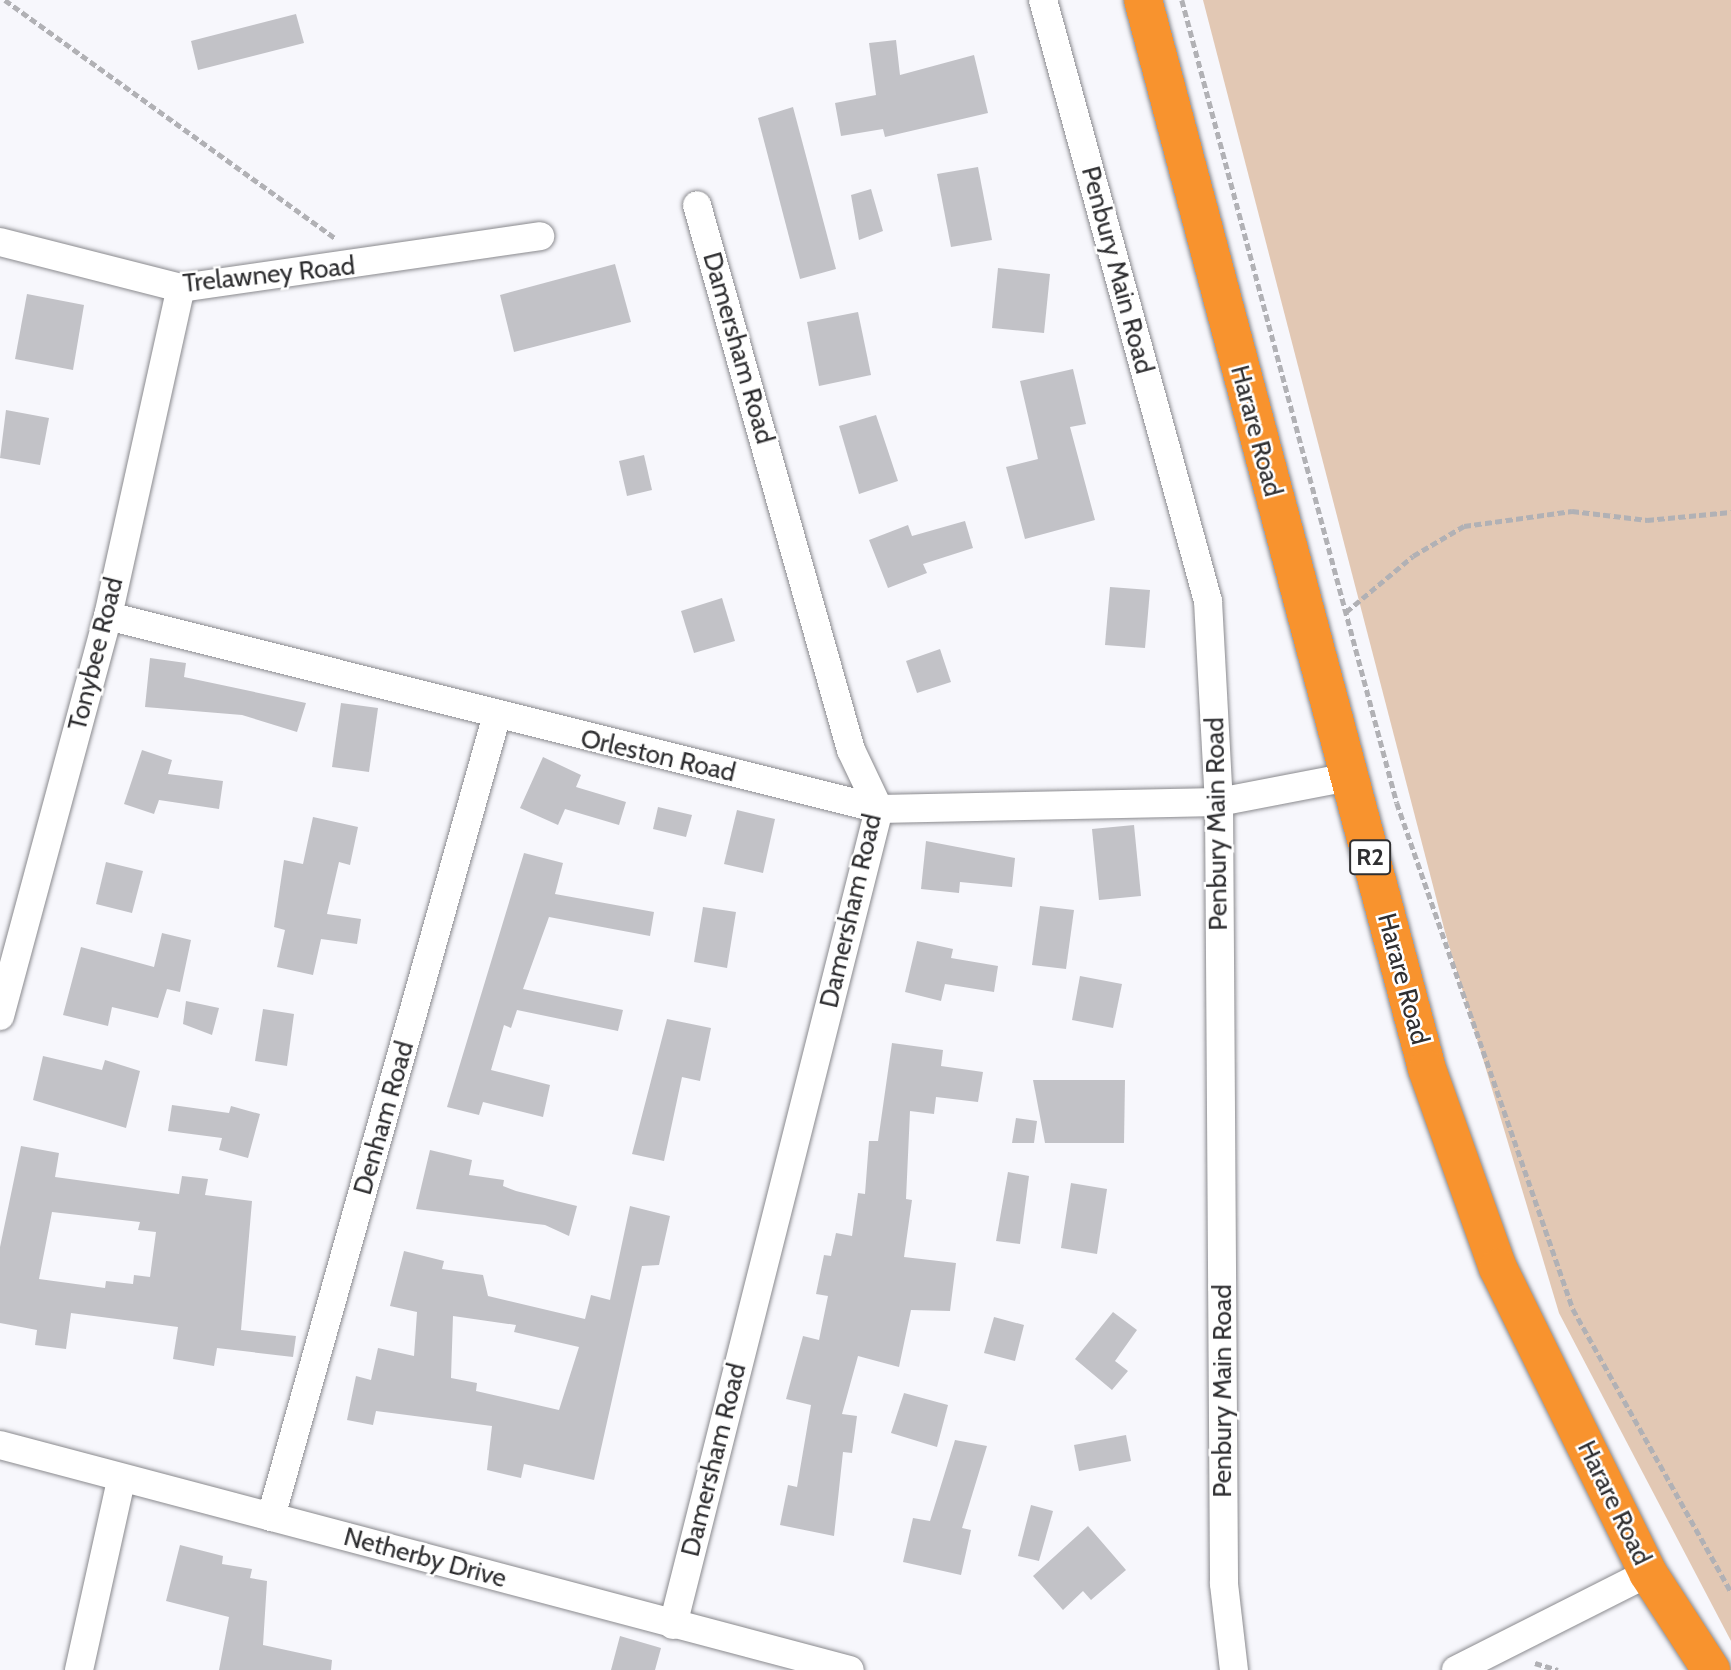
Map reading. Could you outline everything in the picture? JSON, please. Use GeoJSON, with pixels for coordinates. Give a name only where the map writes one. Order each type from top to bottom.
{"type":"FeatureCollection","features":[{"type":"Feature","properties":{"kind":"highway","name":"Harare Road"},"geometry":{"type":"LineString","coordinates":[[1143,0],[1311,641],[1427,1069],[1498,1268],[1648,1573],[1712,1670]]}},
{"type":"Feature","properties":{"kind":"street","name":"Penbury Main Road"},"geometry":{"type":"LineString","coordinates":[[1043,0],[1208,601],[1219,802],[1224,1584],[1234,1670]]}},
{"type":"Feature","properties":{"kind":"street","name":"Damersham Road"},"geometry":{"type":"LineString","coordinates":[[673,1625],[879,809],[851,750],[698,205]]}},
{"type":"Feature","properties":{"kind":"street","name":"Trelawney Road"},"geometry":{"type":"LineString","coordinates":[[0,242],[181,288],[363,266],[540,236]]}},
{"type":"Feature","properties":{"kind":"street","name":"Tonybee Road"},"geometry":{"type":"LineString","coordinates":[[0,1016],[108,615],[181,288]]}},
{"type":"Feature","properties":{"kind":"street","name":"Orleston Road"},"geometry":{"type":"LineString","coordinates":[[108,615],[496,718],[879,809],[1219,802],[1349,777]]}},
{"type":"Feature","properties":{"kind":"street","name":"Denham Road"},"geometry":{"type":"LineString","coordinates":[[271,1517],[496,718]]}},
{"type":"Feature","properties":{"kind":"street","name":"Netherby Drive"},"geometry":{"type":"LineString","coordinates":[[0,1445],[121,1480],[850,1670]]}},
{"type":"Feature","properties":{"kind":"street"},"geometry":{"type":"LineString","coordinates":[[79,1670],[121,1480]]}},
{"type":"Feature","properties":{"kind":"street"},"geometry":{"type":"LineString","coordinates":[[1456,1670],[1648,1573]]}},
{"type":"Feature","properties":{"kind":"path"},"geometry":{"type":"LineString","coordinates":[[5,0],[318,221],[363,266]]}},
{"type":"Feature","properties":{"kind":"path"},"geometry":{"type":"LineString","coordinates":[[1182,0],[1397,803],[1573,1309],[1731,1592]]}},
{"type":"Feature","properties":{"kind":"path"},"geometry":{"type":"LineString","coordinates":[[1311,641],[1413,556],[1464,526],[1572,511],[1647,520],[1731,512]]}},
{"type":"Feature","properties":{"kind":"shaded area"},"geometry":{"type":"Polygon","coordinates":[[[1203,0],[1731,0],[1731,1641],[1559,1313],[1445,932],[1203,0]]]}},
{"type":"Feature","properties":{"kind":"building"},"geometry":{"type":"Polygon","coordinates":[[[296,14],[304,43],[198,70],[191,41],[296,14]]]}},
{"type":"Feature","properties":{"kind":"building"},"geometry":{"type":"Polygon","coordinates":[[[896,40],[900,75],[974,55],[988,113],[885,137],[883,129],[841,136],[835,103],[876,95],[869,43],[896,40]]]}},
{"type":"Feature","properties":{"kind":"building"},"geometry":{"type":"Polygon","coordinates":[[[793,107],[836,269],[800,279],[758,118],[793,107]]]}},
{"type":"Feature","properties":{"kind":"building"},"geometry":{"type":"Polygon","coordinates":[[[978,167],[992,240],[951,247],[937,174],[978,167]]]}},
{"type":"Feature","properties":{"kind":"building"},"geometry":{"type":"Polygon","coordinates":[[[871,189],[883,231],[859,240],[851,195],[871,189]]]}},
{"type":"Feature","properties":{"kind":"building"},"geometry":{"type":"Polygon","coordinates":[[[615,264],[631,322],[514,352],[500,295],[615,264]]]}},
{"type":"Feature","properties":{"kind":"building"},"geometry":{"type":"Polygon","coordinates":[[[998,268],[1050,274],[1044,333],[992,328],[998,268]]]}},
{"type":"Feature","properties":{"kind":"building"},"geometry":{"type":"Polygon","coordinates":[[[27,294],[84,305],[73,370],[15,359],[27,294]]]}},
{"type":"Feature","properties":{"kind":"building"},"geometry":{"type":"Polygon","coordinates":[[[858,312],[871,375],[819,386],[807,322],[858,312]]]}},
{"type":"Feature","properties":{"kind":"building"},"geometry":{"type":"Polygon","coordinates":[[[1073,369],[1086,424],[1070,427],[1095,520],[1025,539],[1006,467],[1038,459],[1020,381],[1073,369]]]}},
{"type":"Feature","properties":{"kind":"building"},"geometry":{"type":"Polygon","coordinates":[[[6,410],[49,418],[40,465],[0,458],[6,410]]]}},
{"type":"Feature","properties":{"kind":"building"},"geometry":{"type":"Polygon","coordinates":[[[876,415],[898,481],[859,494],[839,426],[876,415]]]}},
{"type":"Feature","properties":{"kind":"building"},"geometry":{"type":"Polygon","coordinates":[[[644,455],[652,490],[627,496],[619,461],[644,455]]]}},
{"type":"Feature","properties":{"kind":"building"},"geometry":{"type":"Polygon","coordinates":[[[965,521],[973,548],[923,564],[927,573],[888,588],[869,540],[908,525],[912,536],[965,521]]]}},
{"type":"Feature","properties":{"kind":"building"},"geometry":{"type":"Polygon","coordinates":[[[1110,587],[1150,590],[1145,648],[1105,645],[1110,587]]]}},
{"type":"Feature","properties":{"kind":"building"},"geometry":{"type":"Polygon","coordinates":[[[722,598],[735,641],[694,653],[681,611],[722,598]]]}},
{"type":"Feature","properties":{"kind":"building"},"geometry":{"type":"Polygon","coordinates":[[[940,649],[951,682],[917,693],[906,661],[940,649]]]}},
{"type":"Feature","properties":{"kind":"building"},"geometry":{"type":"Polygon","coordinates":[[[150,658],[186,663],[184,677],[306,703],[297,732],[242,715],[145,707],[150,658]]]}},
{"type":"Feature","properties":{"kind":"building"},"geometry":{"type":"Polygon","coordinates":[[[341,703],[378,708],[369,772],[332,767],[341,703]]]}},
{"type":"Feature","properties":{"kind":"building"},"geometry":{"type":"Polygon","coordinates":[[[142,750],[172,760],[168,774],[223,781],[219,809],[159,800],[154,814],[124,804],[142,750]]]}},
{"type":"Feature","properties":{"kind":"building"},"geometry":{"type":"Polygon","coordinates":[[[543,757],[581,775],[576,787],[626,802],[619,825],[565,809],[558,825],[520,808],[543,757]]]}},
{"type":"Feature","properties":{"kind":"building"},"geometry":{"type":"Polygon","coordinates":[[[658,807],[692,815],[686,837],[653,829],[658,807]]]}},
{"type":"Feature","properties":{"kind":"building"},"geometry":{"type":"Polygon","coordinates":[[[737,810],[775,819],[763,873],[724,864],[737,810]]]}},
{"type":"Feature","properties":{"kind":"building"},"geometry":{"type":"Polygon","coordinates":[[[313,817],[358,827],[350,865],[339,862],[327,914],[361,919],[357,944],[321,939],[313,975],[277,967],[285,930],[274,927],[284,860],[303,864],[313,817]]]}},
{"type":"Feature","properties":{"kind":"building"},"geometry":{"type":"Polygon","coordinates":[[[1134,825],[1141,896],[1099,900],[1092,829],[1134,825]]]}},
{"type":"Feature","properties":{"kind":"building"},"geometry":{"type":"Polygon","coordinates":[[[926,841],[1015,858],[1012,887],[960,882],[959,893],[921,889],[926,841]]]}},
{"type":"Feature","properties":{"kind":"building"},"geometry":{"type":"Polygon","coordinates":[[[524,853],[563,863],[555,894],[654,912],[650,936],[549,917],[523,989],[623,1010],[618,1031],[517,1010],[511,1028],[504,1025],[491,1070],[550,1085],[543,1117],[483,1102],[479,1115],[447,1107],[524,853]]]}},
{"type":"Feature","properties":{"kind":"building"},"geometry":{"type":"Polygon","coordinates":[[[106,862],[143,871],[132,913],[96,904],[106,862]]]}},
{"type":"Feature","properties":{"kind":"building"},"geometry":{"type":"Polygon","coordinates":[[[1040,906],[1074,910],[1066,969],[1032,965],[1040,906]]]}},
{"type":"Feature","properties":{"kind":"building"},"geometry":{"type":"Polygon","coordinates":[[[703,907],[736,912],[727,968],[694,962],[703,907]]]}},
{"type":"Feature","properties":{"kind":"building"},"geometry":{"type":"Polygon","coordinates":[[[162,933],[191,940],[180,992],[167,989],[158,1018],[112,1007],[108,1026],[63,1015],[81,947],[154,967],[162,933]]]}},
{"type":"Feature","properties":{"kind":"building"},"geometry":{"type":"Polygon","coordinates":[[[917,941],[953,949],[951,958],[998,966],[994,992],[945,984],[941,1001],[905,992],[917,941]]]}},
{"type":"Feature","properties":{"kind":"building"},"geometry":{"type":"Polygon","coordinates":[[[1080,976],[1122,984],[1113,1028],[1072,1020],[1080,976]]]}},
{"type":"Feature","properties":{"kind":"building"},"geometry":{"type":"Polygon","coordinates":[[[186,1001],[219,1008],[212,1035],[183,1024],[186,1001]]]}},
{"type":"Feature","properties":{"kind":"building"},"geometry":{"type":"Polygon","coordinates":[[[263,1009],[294,1014],[287,1066],[255,1061],[263,1009]]]}},
{"type":"Feature","properties":{"kind":"building"},"geometry":{"type":"Polygon","coordinates":[[[667,1019],[711,1028],[700,1081],[682,1077],[664,1161],[632,1154],[667,1019]]]}},
{"type":"Feature","properties":{"kind":"building"},"geometry":{"type":"Polygon","coordinates":[[[892,1043],[943,1050],[941,1066],[983,1072],[978,1102],[936,1097],[934,1114],[910,1111],[906,1199],[912,1200],[904,1257],[956,1263],[950,1311],[911,1310],[899,1367],[858,1356],[842,1414],[857,1416],[852,1453],[843,1452],[834,1536],[780,1525],[788,1485],[797,1487],[811,1405],[786,1399],[803,1336],[819,1340],[828,1296],[816,1294],[824,1255],[831,1256],[836,1233],[852,1236],[858,1193],[865,1194],[869,1141],[878,1141],[892,1043]]]}},
{"type":"Feature","properties":{"kind":"building"},"geometry":{"type":"Polygon","coordinates":[[[43,1056],[102,1070],[105,1060],[140,1071],[126,1128],[33,1100],[43,1056]]]}},
{"type":"Feature","properties":{"kind":"building"},"geometry":{"type":"Polygon","coordinates":[[[1033,1080],[1125,1080],[1124,1143],[1045,1143],[1033,1080]]]}},
{"type":"Feature","properties":{"kind":"building"},"geometry":{"type":"Polygon","coordinates":[[[172,1105],[229,1113],[231,1106],[260,1114],[248,1158],[219,1150],[222,1138],[168,1131],[172,1105]]]}},
{"type":"Feature","properties":{"kind":"building"},"geometry":{"type":"Polygon","coordinates":[[[1016,1118],[1037,1121],[1034,1143],[1012,1143],[1016,1118]]]}},
{"type":"Feature","properties":{"kind":"building"},"geometry":{"type":"Polygon","coordinates":[[[21,1146],[59,1153],[55,1177],[179,1194],[182,1176],[208,1179],[205,1195],[252,1201],[241,1330],[296,1336],[293,1357],[217,1348],[214,1366],[173,1359],[178,1327],[71,1313],[66,1349],[35,1345],[37,1330],[0,1323],[0,1247],[21,1146]],[[52,1212],[39,1279],[105,1288],[106,1281],[133,1284],[134,1275],[150,1277],[156,1232],[138,1230],[140,1222],[52,1212]]]}},
{"type":"Feature","properties":{"kind":"building"},"geometry":{"type":"Polygon","coordinates":[[[430,1150],[472,1160],[469,1175],[504,1180],[503,1186],[516,1191],[577,1206],[569,1236],[545,1225],[416,1209],[430,1150]]]}},
{"type":"Feature","properties":{"kind":"building"},"geometry":{"type":"Polygon","coordinates":[[[1008,1172],[1029,1176],[1020,1244],[996,1241],[1008,1172]]]}},
{"type":"Feature","properties":{"kind":"building"},"geometry":{"type":"Polygon","coordinates":[[[1071,1183],[1107,1189],[1097,1254],[1061,1248],[1071,1183]]]}},
{"type":"Feature","properties":{"kind":"building"},"geometry":{"type":"Polygon","coordinates":[[[630,1206],[670,1216],[659,1265],[642,1266],[594,1480],[524,1464],[521,1478],[487,1470],[492,1426],[376,1411],[373,1425],[347,1420],[356,1376],[371,1380],[378,1348],[414,1356],[417,1312],[390,1306],[404,1251],[444,1261],[442,1269],[483,1275],[488,1296],[585,1319],[591,1295],[610,1300],[630,1206]],[[453,1316],[451,1378],[477,1383],[476,1391],[559,1410],[579,1347],[514,1332],[516,1325],[453,1316]]]}},
{"type":"Feature","properties":{"kind":"building"},"geometry":{"type":"Polygon","coordinates":[[[1113,1312],[1137,1330],[1115,1361],[1128,1371],[1112,1390],[1075,1359],[1113,1312]]]}},
{"type":"Feature","properties":{"kind":"building"},"geometry":{"type":"Polygon","coordinates":[[[994,1317],[1024,1325],[1015,1361],[984,1353],[994,1317]]]}},
{"type":"Feature","properties":{"kind":"building"},"geometry":{"type":"Polygon","coordinates":[[[904,1393],[948,1405],[937,1447],[891,1433],[904,1393]]]}},
{"type":"Feature","properties":{"kind":"building"},"geometry":{"type":"Polygon","coordinates":[[[1126,1435],[1131,1461],[1079,1471],[1074,1445],[1126,1435]]]}},
{"type":"Feature","properties":{"kind":"building"},"geometry":{"type":"Polygon","coordinates":[[[955,1440],[987,1446],[962,1528],[971,1530],[961,1575],[903,1562],[913,1518],[930,1521],[955,1440]]]}},
{"type":"Feature","properties":{"kind":"building"},"geometry":{"type":"Polygon","coordinates":[[[1031,1505],[1053,1511],[1039,1561],[1018,1556],[1031,1505]]]}},
{"type":"Feature","properties":{"kind":"building"},"geometry":{"type":"Polygon","coordinates":[[[1088,1526],[1126,1570],[1091,1600],[1083,1591],[1063,1610],[1033,1576],[1088,1526]]]}},
{"type":"Feature","properties":{"kind":"building"},"geometry":{"type":"Polygon","coordinates":[[[180,1545],[223,1556],[222,1564],[252,1569],[250,1578],[267,1581],[263,1645],[332,1660],[331,1670],[219,1670],[229,1617],[166,1601],[180,1545]]]}},
{"type":"Feature","properties":{"kind":"building"},"geometry":{"type":"Polygon","coordinates":[[[620,1636],[661,1648],[655,1670],[611,1670],[620,1636]]]}}]}
